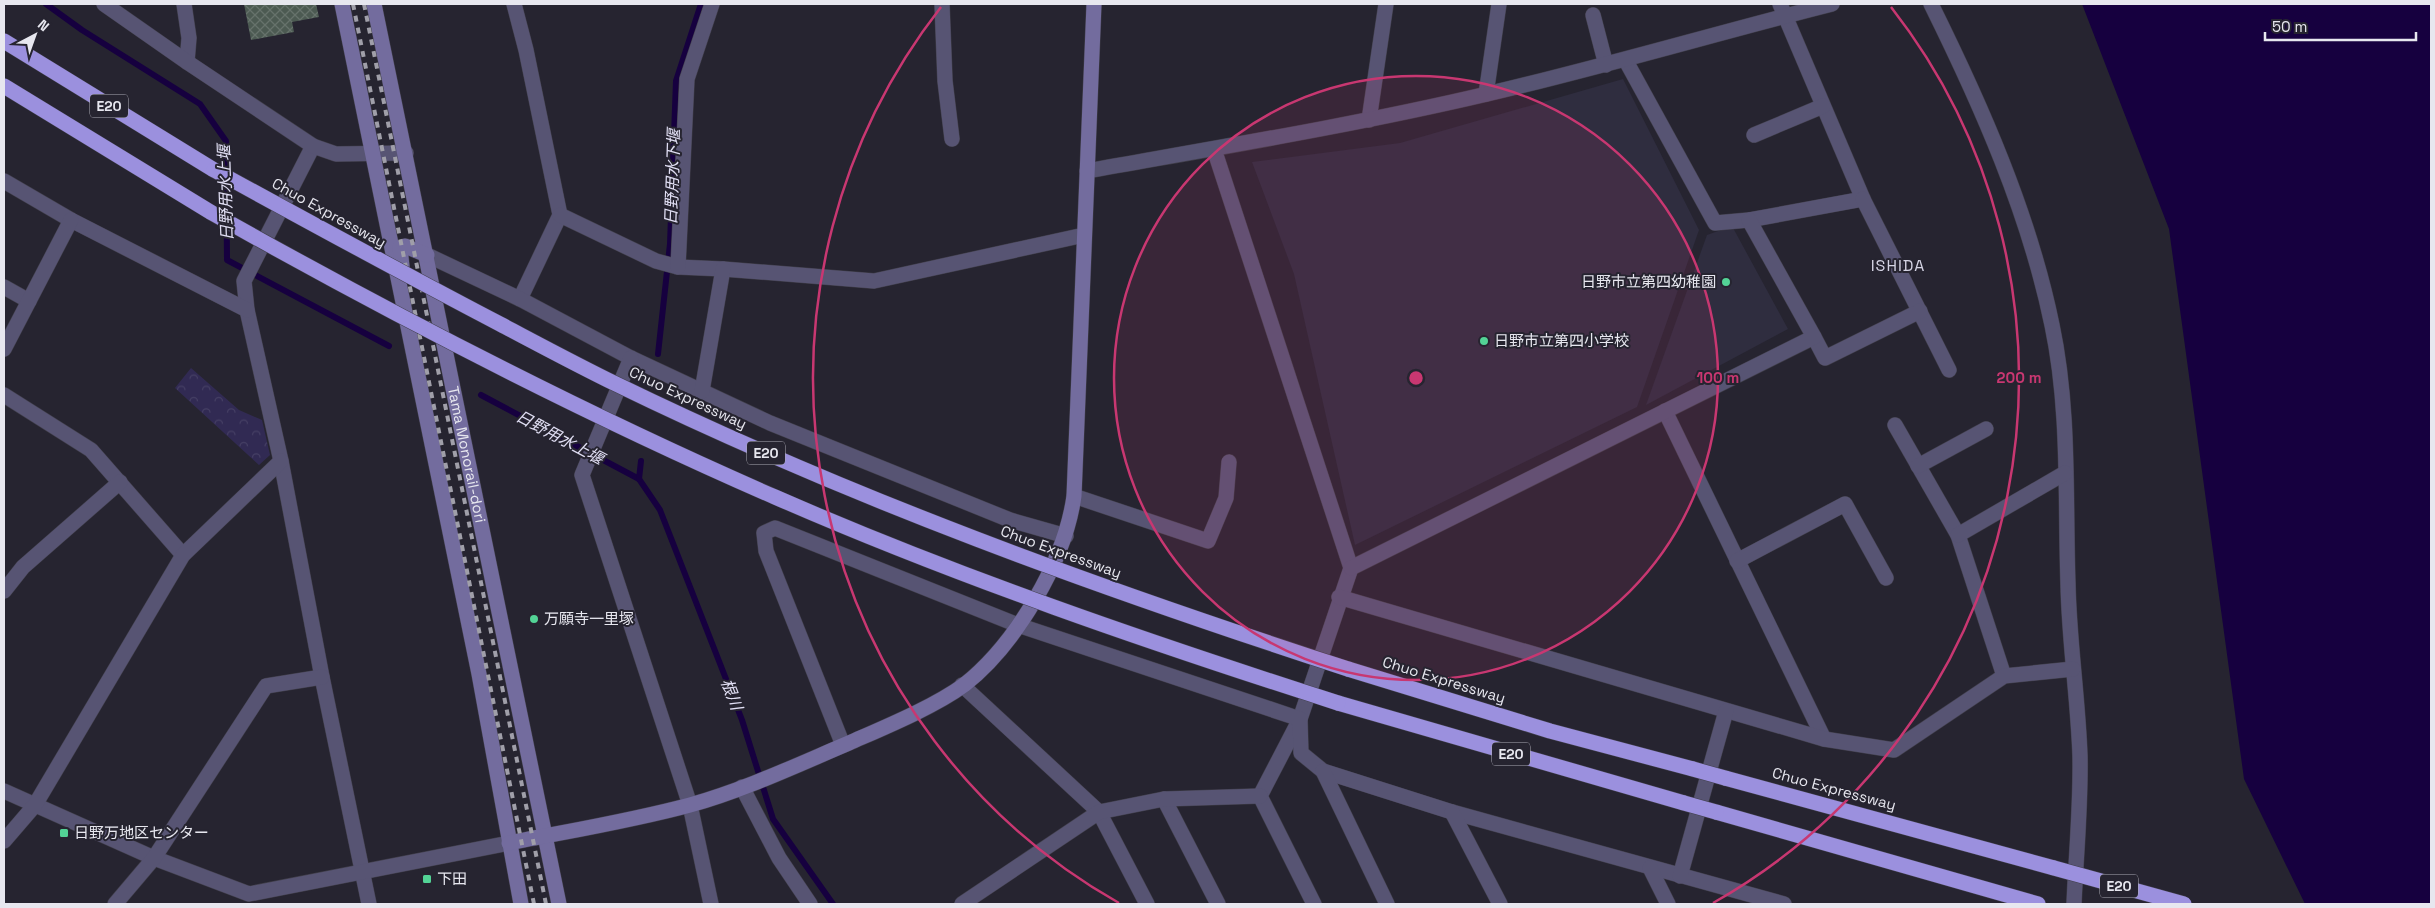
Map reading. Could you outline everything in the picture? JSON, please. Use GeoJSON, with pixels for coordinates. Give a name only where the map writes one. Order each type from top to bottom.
{"type":"FeatureCollection","features":[{"type":"Feature","properties":{"kind":"highway","name":"Chuo Expressway"},"geometry":{"type":"LineString","coordinates":[[4,41],[214,170],[362,252],[615,384],[796,466],[1007,552],[1191,618],[1550,731],[2184,904]]}},
{"type":"Feature","properties":{"kind":"highway","name":"E20"},"geometry":{"type":"LineString","coordinates":[[4,86],[212,212],[322,275],[590,412],[776,498],[1049,606],[1338,703],[2038,904]]}},
{"type":"Feature","properties":{"kind":"main road"},"geometry":{"type":"LineString","coordinates":[[342,4],[477,665],[521,904]]}},
{"type":"Feature","properties":{"kind":"main road","name":"Tama Monorail-dori"},"geometry":{"type":"LineString","coordinates":[[374,4],[559,904]]}},
{"type":"Feature","properties":{"kind":"main road"},"geometry":{"type":"LineString","coordinates":[[509,843],[690,804],[747,785],[843,745],[898,721],[962,686],[992,657],[1018,625],[1046,582],[1066,536],[1074,496],[1094,4]]}},
{"type":"Feature","properties":{"kind":"main road"},"geometry":{"type":"LineString","coordinates":[[410,340],[408,301],[400,248],[411,246],[427,255]]}},
{"type":"Feature","properties":{"kind":"street"},"geometry":{"type":"LineString","coordinates":[[104,4],[313,146],[336,154],[374,155],[406,153]]}},
{"type":"Feature","properties":{"kind":"street"},"geometry":{"type":"LineString","coordinates":[[184,4],[189,38],[187,62]]}},
{"type":"Feature","properties":{"kind":"street"},"geometry":{"type":"LineString","coordinates":[[514,4],[526,50],[560,215],[520,299]]}},
{"type":"Feature","properties":{"kind":"street"},"geometry":{"type":"LineString","coordinates":[[677,267],[686,80],[712,4]]}},
{"type":"Feature","properties":{"kind":"street"},"geometry":{"type":"LineString","coordinates":[[942,4],[945,81],[952,139]]}},
{"type":"Feature","properties":{"kind":"street"},"geometry":{"type":"LineString","coordinates":[[1369,120],[1386,4]]}},
{"type":"Feature","properties":{"kind":"street"},"geometry":{"type":"LineString","coordinates":[[1486,94],[1499,4]]}},
{"type":"Feature","properties":{"kind":"street"},"geometry":{"type":"LineString","coordinates":[[1088,171],[1369,120],[1486,94],[1626,60],[1783,10],[1832,4]]}},
{"type":"Feature","properties":{"kind":"street"},"geometry":{"type":"LineString","coordinates":[[1931,4],[1953,48],[2000,159],[2039,272],[2052,326],[2061,379],[2066,427],[2065,473],[2068,588],[2080,756],[2074,904]]}},
{"type":"Feature","properties":{"kind":"street"},"geometry":{"type":"LineString","coordinates":[[1783,10],[1863,199],[1949,370]]}},
{"type":"Feature","properties":{"kind":"street"},"geometry":{"type":"LineString","coordinates":[[1593,14],[1606,65]]}},
{"type":"Feature","properties":{"kind":"street"},"geometry":{"type":"LineString","coordinates":[[1626,60],[1715,223],[1749,220],[1863,199]]}},
{"type":"Feature","properties":{"kind":"street"},"geometry":{"type":"LineString","coordinates":[[1754,135],[1823,106]]}},
{"type":"Feature","properties":{"kind":"street"},"geometry":{"type":"LineString","coordinates":[[313,146],[244,281],[247,310],[281,462],[322,677],[369,904]]}},
{"type":"Feature","properties":{"kind":"street"},"geometry":{"type":"LineString","coordinates":[[1214,149],[1351,568],[1339,597],[1300,719],[1260,796]]}},
{"type":"Feature","properties":{"kind":"street"},"geometry":{"type":"LineString","coordinates":[[4,181],[70,220],[247,310]]}},
{"type":"Feature","properties":{"kind":"street"},"geometry":{"type":"LineString","coordinates":[[560,215],[656,261],[677,267],[874,281],[1084,235]]}},
{"type":"Feature","properties":{"kind":"street"},"geometry":{"type":"LineString","coordinates":[[4,349],[70,220]]}},
{"type":"Feature","properties":{"kind":"street"},"geometry":{"type":"LineString","coordinates":[[1749,220],[1825,358],[1920,311]]}},
{"type":"Feature","properties":{"kind":"street"},"geometry":{"type":"LineString","coordinates":[[427,255],[520,299],[632,358],[831,449],[1010,520],[1066,536]]}},
{"type":"Feature","properties":{"kind":"street"},"geometry":{"type":"LineString","coordinates":[[702,391],[722,269]]}},
{"type":"Feature","properties":{"kind":"street"},"geometry":{"type":"LineString","coordinates":[[4,287],[29,301]]}},
{"type":"Feature","properties":{"kind":"street"},"geometry":{"type":"LineString","coordinates":[[1351,568],[1814,336]]}},
{"type":"Feature","properties":{"kind":"street"},"geometry":{"type":"LineString","coordinates":[[632,358],[582,476],[690,804],[711,904]]}},
{"type":"Feature","properties":{"kind":"street"},"geometry":{"type":"LineString","coordinates":[[4,395],[91,450],[183,555]]}},
{"type":"Feature","properties":{"kind":"street"},"geometry":{"type":"LineString","coordinates":[[1665,411],[1824,739]]}},
{"type":"Feature","properties":{"kind":"street"},"geometry":{"type":"LineString","coordinates":[[1895,425],[1958,535],[2004,676]]}},
{"type":"Feature","properties":{"kind":"street"},"geometry":{"type":"LineString","coordinates":[[1918,466],[1986,429]]}},
{"type":"Feature","properties":{"kind":"street"},"geometry":{"type":"LineString","coordinates":[[4,841],[34,804],[183,555],[281,462]]}},
{"type":"Feature","properties":{"kind":"street"},"geometry":{"type":"LineString","coordinates":[[1074,496],[1208,541],[1226,498],[1229,462]]}},
{"type":"Feature","properties":{"kind":"street"},"geometry":{"type":"LineString","coordinates":[[1958,535],[2065,473]]}},
{"type":"Feature","properties":{"kind":"street"},"geometry":{"type":"LineString","coordinates":[[4,591],[23,567],[120,482]]}},
{"type":"Feature","properties":{"kind":"street"},"geometry":{"type":"LineString","coordinates":[[1738,561],[1845,504],[1886,578]]}},
{"type":"Feature","properties":{"kind":"street"},"geometry":{"type":"LineString","coordinates":[[843,745],[766,551],[764,533],[774,528],[1018,625],[1300,719]]}},
{"type":"Feature","properties":{"kind":"street"},"geometry":{"type":"LineString","coordinates":[[1339,597],[1824,739],[1894,750],[2004,676],[2073,669]]}},
{"type":"Feature","properties":{"kind":"street"},"geometry":{"type":"LineString","coordinates":[[115,904],[154,858],[266,686],[322,677]]}},
{"type":"Feature","properties":{"kind":"street"},"geometry":{"type":"LineString","coordinates":[[962,686],[1099,812],[1147,904]]}},
{"type":"Feature","properties":{"kind":"street"},"geometry":{"type":"LineString","coordinates":[[1680,876],[1726,711]]}},
{"type":"Feature","properties":{"kind":"street"},"geometry":{"type":"LineString","coordinates":[[1300,719],[1301,753],[1323,771],[1452,812],[1784,904]]}},
{"type":"Feature","properties":{"kind":"street"},"geometry":{"type":"LineString","coordinates":[[1323,771],[1387,904]]}},
{"type":"Feature","properties":{"kind":"street"},"geometry":{"type":"LineString","coordinates":[[747,785],[779,858],[810,904]]}},
{"type":"Feature","properties":{"kind":"street"},"geometry":{"type":"LineString","coordinates":[[4,791],[245,899],[362,872],[509,843]]}},
{"type":"Feature","properties":{"kind":"street"},"geometry":{"type":"LineString","coordinates":[[962,904],[1099,812],[1164,799],[1260,796]]}},
{"type":"Feature","properties":{"kind":"street"},"geometry":{"type":"LineString","coordinates":[[1260,796],[1314,904]]}},
{"type":"Feature","properties":{"kind":"street"},"geometry":{"type":"LineString","coordinates":[[1164,799],[1218,904]]}},
{"type":"Feature","properties":{"kind":"street"},"geometry":{"type":"LineString","coordinates":[[1452,812],[1500,904]]}},
{"type":"Feature","properties":{"kind":"street"},"geometry":{"type":"LineString","coordinates":[[1650,868],[1668,904]]}},
{"type":"Feature","properties":{"kind":"shaded area"},"geometry":{"type":"Polygon","coordinates":[[[2082,4],[2431,4],[2431,904],[2305,904],[2244,779],[2169,229],[2082,4]]]}},
{"type":"Feature","properties":{"kind":"shaded area","name":"日野市立第四小学校"},"geometry":{"type":"Polygon","coordinates":[[[1623,79],[1699,230],[1637,407],[1355,545],[1294,274],[1252,162],[1400,143],[1623,79]]]}},
{"type":"Feature","properties":{"kind":"shaded area","name":"日野市立第四幼稚園"},"geometry":{"type":"Polygon","coordinates":[[[1732,226],[1788,329],[1646,405],[1707,235],[1732,226]]]}},
{"type":"Feature","properties":{"kind":"green space"},"geometry":{"type":"Polygon","coordinates":[[[191,368],[239,410],[262,420],[270,455],[259,465],[175,388],[191,368]]]}},
{"type":"Feature","properties":{"kind":"building"},"geometry":{"type":"Polygon","coordinates":[[[244,4],[316,4],[319,17],[292,22],[294,32],[251,40],[244,4]]]}},
{"type":"Feature","properties":{"kind":"waterway","name":"日野用水上堰"},"geometry":{"type":"LineString","coordinates":[[46,4],[82,30],[200,104],[226,141],[227,260],[389,346]]}},
{"type":"Feature","properties":{"kind":"waterway","name":"日野用水下堰"},"geometry":{"type":"LineString","coordinates":[[658,354],[670,244],[676,81],[701,4]]}},
{"type":"Feature","properties":{"kind":"waterway","name":"根川"},"geometry":{"type":"LineString","coordinates":[[481,395],[639,479],[660,510],[742,720],[773,819],[833,904]]}},
{"type":"Feature","properties":{"kind":"waterway","name":"日野用水下堰"},"geometry":{"type":"LineString","coordinates":[[639,479],[641,461]]}},
{"type":"Feature","properties":{"kind":"railway"},"geometry":{"type":"LineString","coordinates":[[353,4],[534,904]]}},
{"type":"Feature","properties":{"kind":"railway"},"geometry":{"type":"LineString","coordinates":[[364,4],[546,904]]}},
{"type":"Feature","properties":{"kind":"place","name":"日野市立第四幼稚園"},"geometry":{"type":"Point","coordinates":[1726,282]}},
{"type":"Feature","properties":{"kind":"place","name":"日野市立第四小学校"},"geometry":{"type":"Point","coordinates":[1484,341]}},
{"type":"Feature","properties":{"kind":"place","name":"万願寺一里塚"},"geometry":{"type":"Point","coordinates":[534,619]}},
{"type":"Feature","properties":{"kind":"place","name":"日野万地区センター"},"geometry":{"type":"Point","coordinates":[64,833]}},
{"type":"Feature","properties":{"kind":"place","name":"下田"},"geometry":{"type":"Point","coordinates":[427,879]}},
{"type":"Feature","properties":{"kind":"district","name":"ISHIDA"},"geometry":{"type":"Point","coordinates":[1898,265]}}]}
